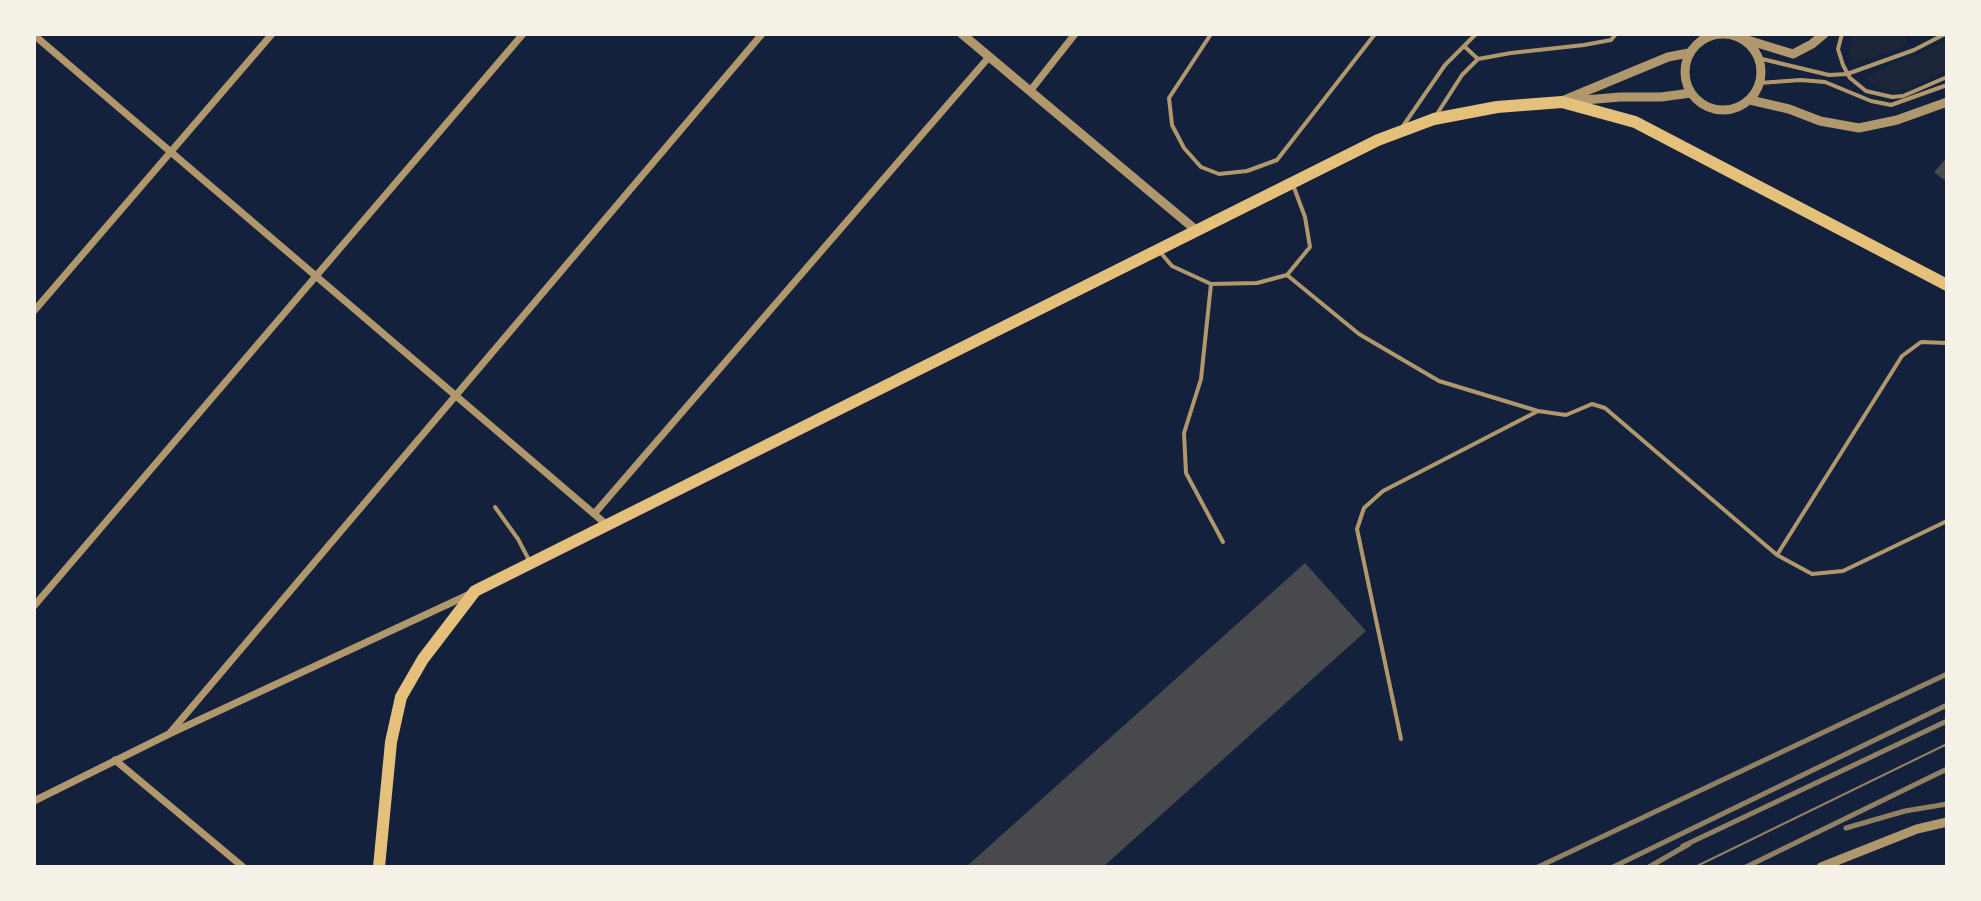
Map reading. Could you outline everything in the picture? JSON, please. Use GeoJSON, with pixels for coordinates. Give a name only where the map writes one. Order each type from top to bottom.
{"type":"FeatureCollection","features":[{"type":"Feature","properties":{"kind":"main road"},"geometry":{"type":"LineString","coordinates":[[379,867],[391,742],[401,697],[430,649],[475,591],[1292,183],[1434,119],[1497,107],[1562,102],[1600,111],[1653,130],[1947,285]]}},
{"type":"Feature","properties":{"kind":"street"},"geometry":{"type":"LineString","coordinates":[[34,311],[272,34]]}},
{"type":"Feature","properties":{"kind":"street"},"geometry":{"type":"LineString","coordinates":[[34,606],[523,34]]}},
{"type":"Feature","properties":{"kind":"street"},"geometry":{"type":"LineString","coordinates":[[169,734],[762,34]]}},
{"type":"Feature","properties":{"kind":"street"},"geometry":{"type":"LineString","coordinates":[[962,34],[1197,231]]}},
{"type":"Feature","properties":{"kind":"street"},"geometry":{"type":"LineString","coordinates":[[1030,91],[1075,34]]}},
{"type":"Feature","properties":{"kind":"street"},"geometry":{"type":"LineString","coordinates":[[1738,37],[1748,44],[1758,58],[1761,66],[1759,83],[1750,100],[1742,106],[1723,111],[1705,106],[1691,93],[1685,73],[1689,53],[1704,36],[1727,34],[1738,37],[1793,54],[1824,34]]}},
{"type":"Feature","properties":{"kind":"street"},"geometry":{"type":"LineString","coordinates":[[34,35],[608,525]]}},
{"type":"Feature","properties":{"kind":"street"},"geometry":{"type":"LineString","coordinates":[[1562,102],[1668,57],[1689,53]]}},
{"type":"Feature","properties":{"kind":"street"},"geometry":{"type":"LineString","coordinates":[[594,514],[989,57]]}},
{"type":"Feature","properties":{"kind":"street"},"geometry":{"type":"LineString","coordinates":[[1562,102],[1691,93]]}},
{"type":"Feature","properties":{"kind":"street"},"geometry":{"type":"LineString","coordinates":[[1750,100],[1789,109],[1820,121],[1859,128],[1897,120],[1947,102]]}},
{"type":"Feature","properties":{"kind":"street"},"geometry":{"type":"LineString","coordinates":[[34,801],[169,734],[475,591]]}},
{"type":"Feature","properties":{"kind":"street"},"geometry":{"type":"LineString","coordinates":[[115,760],[243,867]]}},
{"type":"Feature","properties":{"kind":"street"},"geometry":{"type":"LineString","coordinates":[[1821,867],[1917,829],[1947,822]]}},
{"type":"Feature","properties":{"kind":"lane"},"geometry":{"type":"LineString","coordinates":[[1211,34],[1169,98],[1172,125],[1184,148],[1201,167],[1219,174],[1247,171],[1277,160],[1375,34]]}},
{"type":"Feature","properties":{"kind":"lane"},"geometry":{"type":"LineString","coordinates":[[1400,132],[1445,65],[1476,34]]}},
{"type":"Feature","properties":{"kind":"lane"},"geometry":{"type":"LineString","coordinates":[[1434,119],[1462,75],[1478,59],[1584,45],[1611,40],[1616,34]]}},
{"type":"Feature","properties":{"kind":"lane"},"geometry":{"type":"LineString","coordinates":[[1842,34],[1838,49],[1847,74],[1866,91],[1892,97],[1903,96],[1947,77]]}},
{"type":"Feature","properties":{"kind":"lane"},"geometry":{"type":"LineString","coordinates":[[1758,58],[1829,75],[1847,74],[1914,50],[1945,34]]}},
{"type":"Feature","properties":{"kind":"lane"},"geometry":{"type":"LineString","coordinates":[[1464,46],[1478,59]]}},
{"type":"Feature","properties":{"kind":"lane"},"geometry":{"type":"LineString","coordinates":[[1759,83],[1825,82],[1871,101],[1891,105],[1947,85]]}},
{"type":"Feature","properties":{"kind":"lane"},"geometry":{"type":"LineString","coordinates":[[1159,250],[1172,266],[1211,284],[1257,283],[1287,275],[1310,247],[1305,217],[1292,183]]}},
{"type":"Feature","properties":{"kind":"lane"},"geometry":{"type":"LineString","coordinates":[[1287,275],[1359,334],[1439,381],[1538,411],[1566,415],[1592,404],[1605,408],[1777,555],[1812,574],[1843,571],[1947,521]]}},
{"type":"Feature","properties":{"kind":"lane"},"geometry":{"type":"LineString","coordinates":[[1211,284],[1201,379],[1184,433],[1186,473],[1223,542]]}},
{"type":"Feature","properties":{"kind":"lane"},"geometry":{"type":"LineString","coordinates":[[1777,555],[1902,356],[1921,342],[1947,343]]}},
{"type":"Feature","properties":{"kind":"lane"},"geometry":{"type":"LineString","coordinates":[[1401,739],[1357,529],[1364,508],[1383,491],[1538,411]]}},
{"type":"Feature","properties":{"kind":"lane"},"geometry":{"type":"LineString","coordinates":[[495,507],[531,564]]}},
{"type":"Feature","properties":{"kind":"shaded area"},"geometry":{"type":"Polygon","coordinates":[[[1854,34],[1906,34],[1906,45],[1854,64],[1850,55],[1854,34]]]}},
{"type":"Feature","properties":{"kind":"shaded area"},"geometry":{"type":"Polygon","coordinates":[[[1947,41],[1947,70],[1909,88],[1893,91],[1876,86],[1865,77],[1947,41]]]}},
{"type":"Feature","properties":{"kind":"building"},"geometry":{"type":"Polygon","coordinates":[[[1947,157],[1947,182],[1934,172],[1947,157]]]}},
{"type":"Feature","properties":{"kind":"building"},"geometry":{"type":"Polygon","coordinates":[[[1305,563],[1366,631],[1103,867],[966,867],[1305,563]]]}},
{"type":"Feature","properties":{"kind":"tram line"},"geometry":{"type":"LineString","coordinates":[[1695,867],[1947,744]]}},
{"type":"Feature","properties":{"kind":"railway"},"geometry":{"type":"LineString","coordinates":[[1538,867],[1947,674]]}},
{"type":"Feature","properties":{"kind":"railway"},"geometry":{"type":"LineString","coordinates":[[1613,867],[1947,705]]}},
{"type":"Feature","properties":{"kind":"railway"},"geometry":{"type":"LineString","coordinates":[[1683,846],[1947,721]]}},
{"type":"Feature","properties":{"kind":"railway"},"geometry":{"type":"LineString","coordinates":[[1746,867],[1947,769]]}},
{"type":"Feature","properties":{"kind":"railway"},"geometry":{"type":"LineString","coordinates":[[1846,828],[1905,811],[1947,804]]}},
{"type":"Feature","properties":{"kind":"railway"},"geometry":{"type":"LineString","coordinates":[[1649,867],[1689,844]]}}]}
